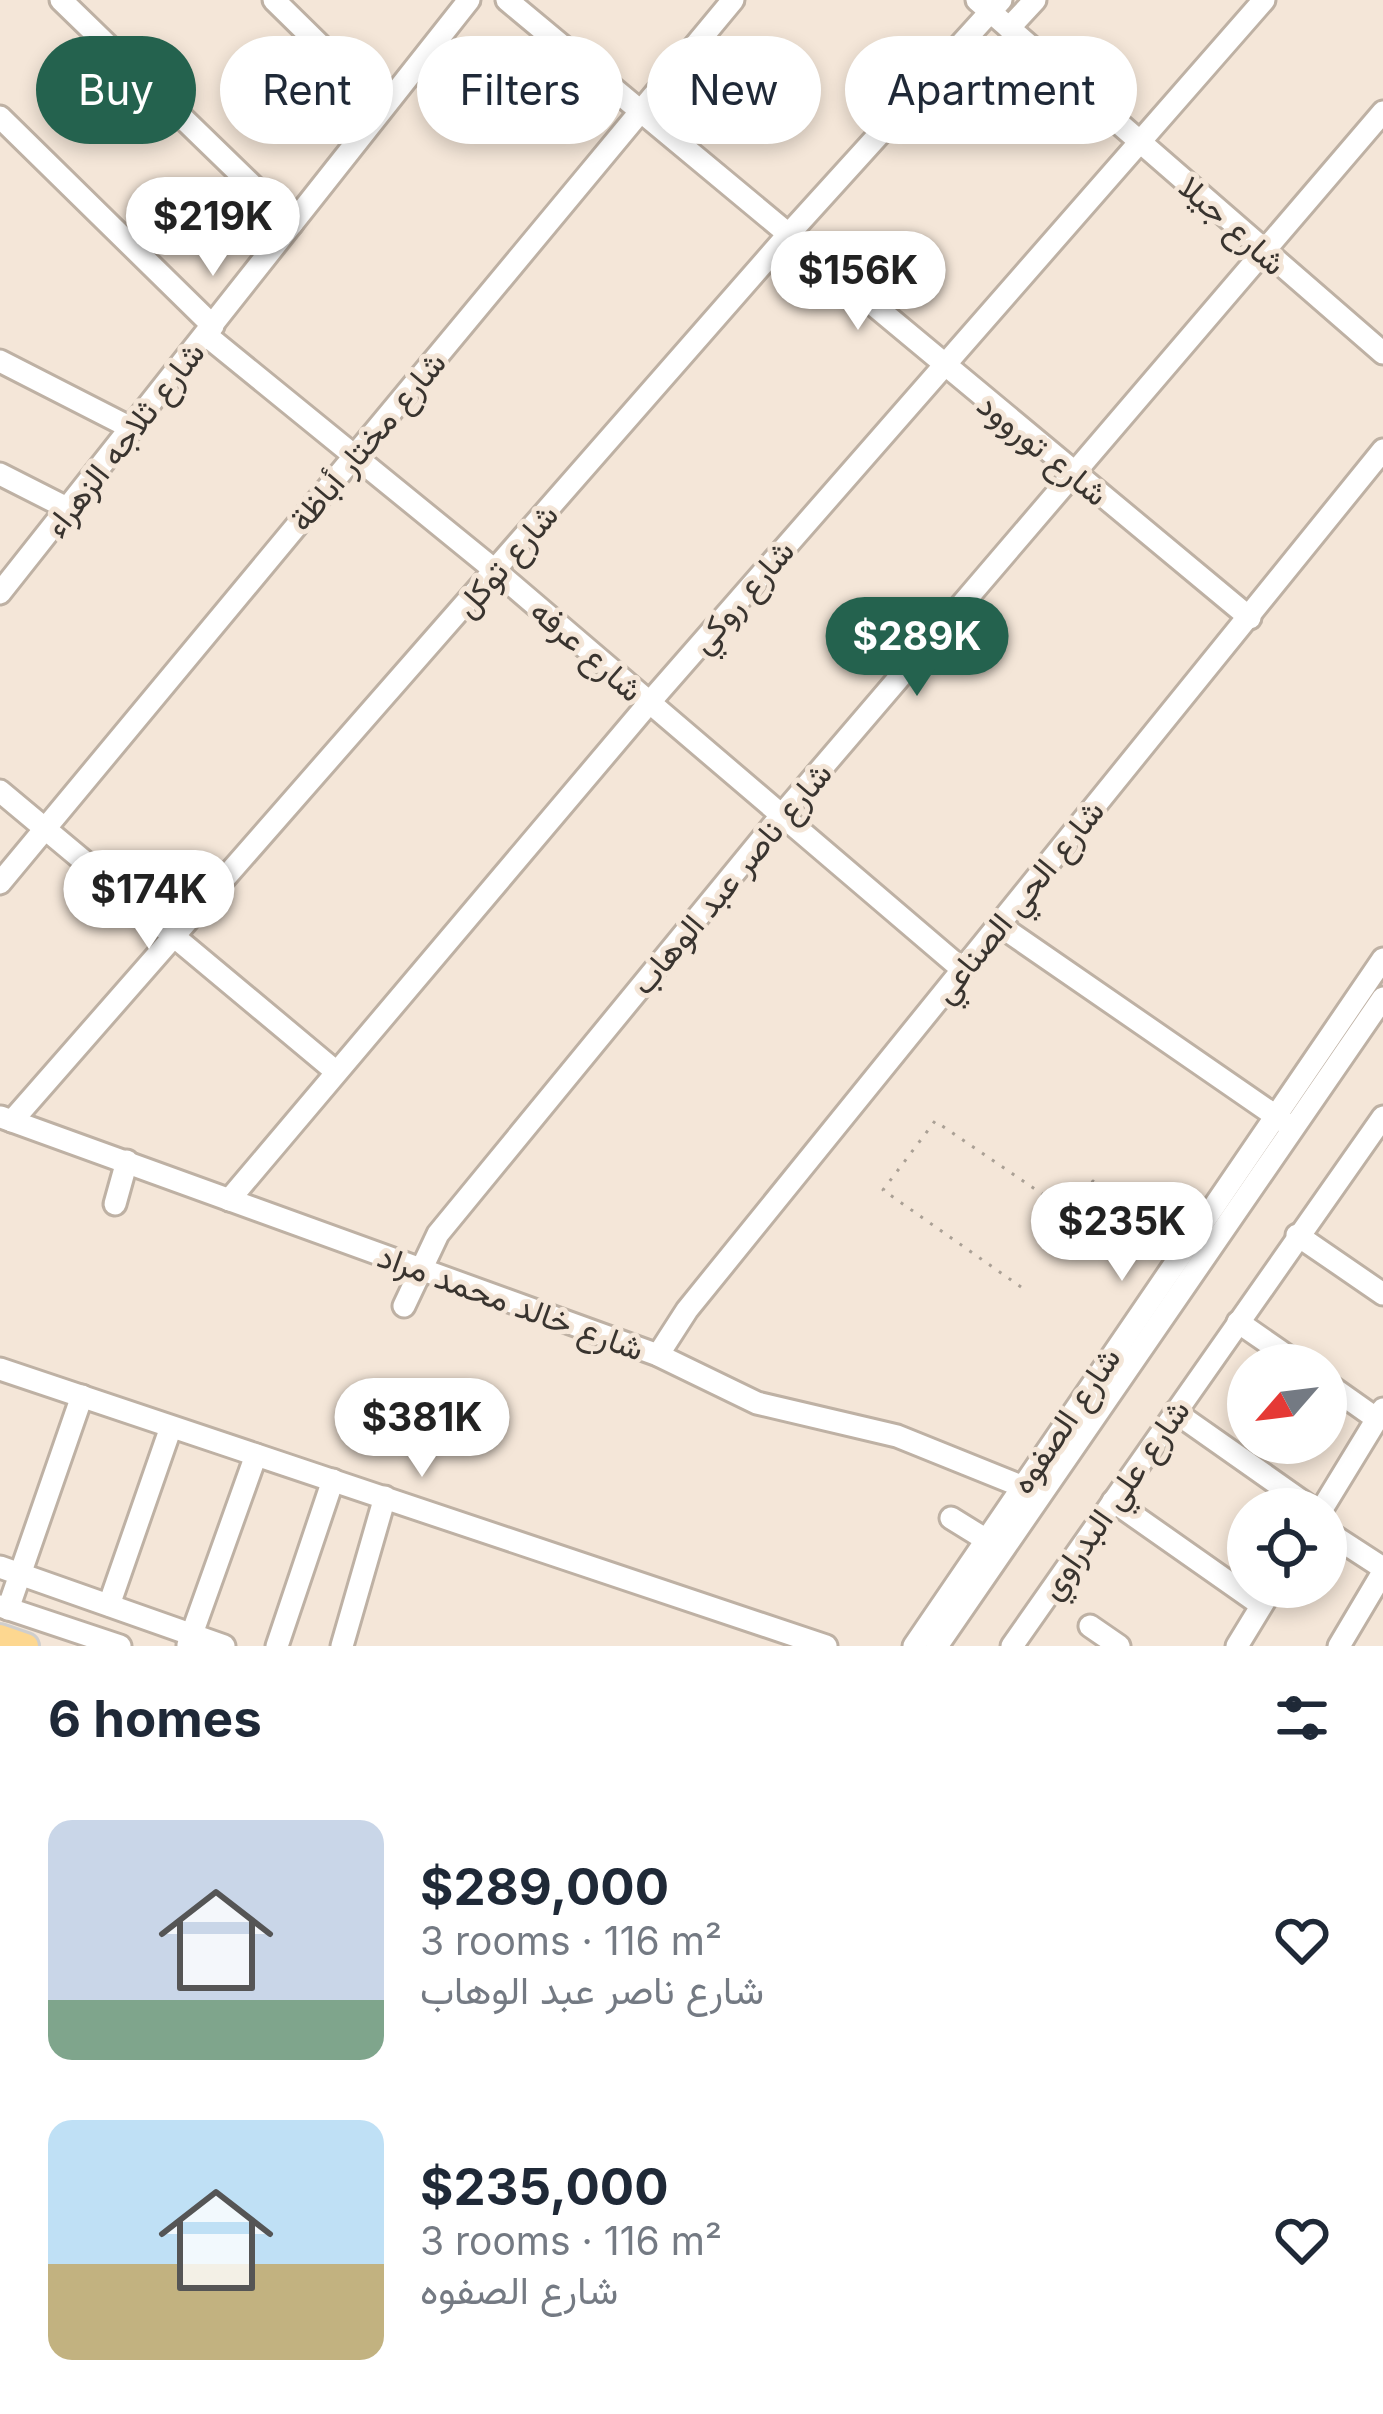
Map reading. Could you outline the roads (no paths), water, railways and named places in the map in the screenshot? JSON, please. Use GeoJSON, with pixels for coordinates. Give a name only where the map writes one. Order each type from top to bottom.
{"type":"FeatureCollection","features":[{"type":"Feature","properties":{"kind":"main road"},"geometry":{"type":"LineString","coordinates":[[0,1637],[26,1646]]}},
{"type":"Feature","properties":{"kind":"street"},"geometry":{"type":"LineString","coordinates":[[62,0],[292,224]]}},
{"type":"Feature","properties":{"kind":"street"},"geometry":{"type":"LineString","coordinates":[[274,0],[311,36]]}},
{"type":"Feature","properties":{"kind":"street","name":"شارع ثلاجه الزهراء"},"geometry":{"type":"LineString","coordinates":[[393,95],[469,0]]}},
{"type":"Feature","properties":{"kind":"street","name":"شارع توروود"},"geometry":{"type":"LineString","coordinates":[[507,0],[643,108],[787,236],[1250,618]]}},
{"type":"Feature","properties":{"kind":"street"},"geometry":{"type":"LineString","coordinates":[[1009,28],[1035,0]]}},
{"type":"Feature","properties":{"kind":"street","name":"شارع روكي"},"geometry":{"type":"LineString","coordinates":[[229,1200],[334,1070],[649,704],[1264,0]]}},
{"type":"Feature","properties":{"kind":"street","name":"شارع مختار أباظة"},"geometry":{"type":"LineString","coordinates":[[0,883],[643,108],[722,4]]}},
{"type":"Feature","properties":{"kind":"street","name":"شارع جيلا"},"geometry":{"type":"LineString","coordinates":[[989,4],[1009,28],[1265,255],[1383,353]]}},
{"type":"Feature","properties":{"kind":"street","name":"شارع توكل"},"geometry":{"type":"LineString","coordinates":[[6,1119],[496,572],[989,4]]}},
{"type":"Feature","properties":{"kind":"street","name":"شارع ناصر عبد الوهاب"},"geometry":{"type":"LineString","coordinates":[[404,1306],[438,1234],[780,817],[1383,112]]}},
{"type":"Feature","properties":{"kind":"street","name":"شارع عرفه"},"geometry":{"type":"LineString","coordinates":[[0,116],[209,331],[963,970]]}},
{"type":"Feature","properties":{"kind":"street","name":"شارع ثلاجه الزهراء"},"geometry":{"type":"LineString","coordinates":[[0,593],[134,429],[354,144]]}},
{"type":"Feature","properties":{"kind":"street"},"geometry":{"type":"LineString","coordinates":[[0,361],[134,429]]}},
{"type":"Feature","properties":{"kind":"street","name":"شارع الحي الصناعي"},"geometry":{"type":"LineString","coordinates":[[658,1355],[687,1310],[1383,450]]}},
{"type":"Feature","properties":{"kind":"street"},"geometry":{"type":"LineString","coordinates":[[0,473],[69,509]]}},
{"type":"Feature","properties":{"kind":"street"},"geometry":{"type":"LineString","coordinates":[[0,791],[334,1070]]}},
{"type":"Feature","properties":{"kind":"street"},"geometry":{"type":"LineString","coordinates":[[998,925],[1284,1122]]}},
{"type":"Feature","properties":{"kind":"street","name":"شارع الصفوه"},"geometry":{"type":"LineString","coordinates":[[937,1646],[1284,1122],[1383,959]]}},
{"type":"Feature","properties":{"kind":"street","name":"شارع الصفوه"},"geometry":{"type":"LineString","coordinates":[[914,1646],[1188,1240],[1383,998]]}},
{"type":"Feature","properties":{"kind":"street","name":"شارع علي البدراوي"},"geometry":{"type":"LineString","coordinates":[[1012,1646],[1297,1235],[1375,1145],[1383,1118]]}},
{"type":"Feature","properties":{"kind":"street","name":"شارع خالد محمد مراد"},"geometry":{"type":"LineString","coordinates":[[6,1119],[658,1355],[728,1403],[897,1436],[1021,1486]]}},
{"type":"Feature","properties":{"kind":"street"},"geometry":{"type":"LineString","coordinates":[[115,1204],[127,1161]]}},
{"type":"Feature","properties":{"kind":"street"},"geometry":{"type":"LineString","coordinates":[[1297,1235],[1383,1294]]}},
{"type":"Feature","properties":{"kind":"street"},"geometry":{"type":"LineString","coordinates":[[1238,1322],[1270,1344]]}},
{"type":"Feature","properties":{"kind":"street"},"geometry":{"type":"LineString","coordinates":[[0,1369],[826,1646]]}},
{"type":"Feature","properties":{"kind":"street"},"geometry":{"type":"LineString","coordinates":[[1331,1488],[1380,1414],[1347,1395]]}},
{"type":"Feature","properties":{"kind":"street"},"geometry":{"type":"LineString","coordinates":[[82,1396],[10,1570],[4,1607],[120,1646]]}},
{"type":"Feature","properties":{"kind":"street"},"geometry":{"type":"LineString","coordinates":[[1175,1412],[1286,1488]]}},
{"type":"Feature","properties":{"kind":"street"},"geometry":{"type":"LineString","coordinates":[[109,1605],[171,1426]]}},
{"type":"Feature","properties":{"kind":"street"},"geometry":{"type":"LineString","coordinates":[[190,1640],[256,1455]]}},
{"type":"Feature","properties":{"kind":"street"},"geometry":{"type":"LineString","coordinates":[[277,1646],[333,1480]]}},
{"type":"Feature","properties":{"kind":"street"},"geometry":{"type":"LineString","coordinates":[[342,1646],[385,1497]]}},
{"type":"Feature","properties":{"kind":"street"},"geometry":{"type":"LineString","coordinates":[[1113,1501],[1227,1571]]}},
{"type":"Feature","properties":{"kind":"street"},"geometry":{"type":"LineString","coordinates":[[951,1518],[985,1539]]}},
{"type":"Feature","properties":{"kind":"street"},"geometry":{"type":"LineString","coordinates":[[1339,1646],[1383,1569],[1347,1546]]}},
{"type":"Feature","properties":{"kind":"street"},"geometry":{"type":"LineString","coordinates":[[10,1570],[190,1640],[224,1646]]}},
{"type":"Feature","properties":{"kind":"street"},"geometry":{"type":"LineString","coordinates":[[1237,1646],[1260,1608]]}},
{"type":"Feature","properties":{"kind":"street"},"geometry":{"type":"LineString","coordinates":[[1090,1626],[1119,1646]]}}]}
